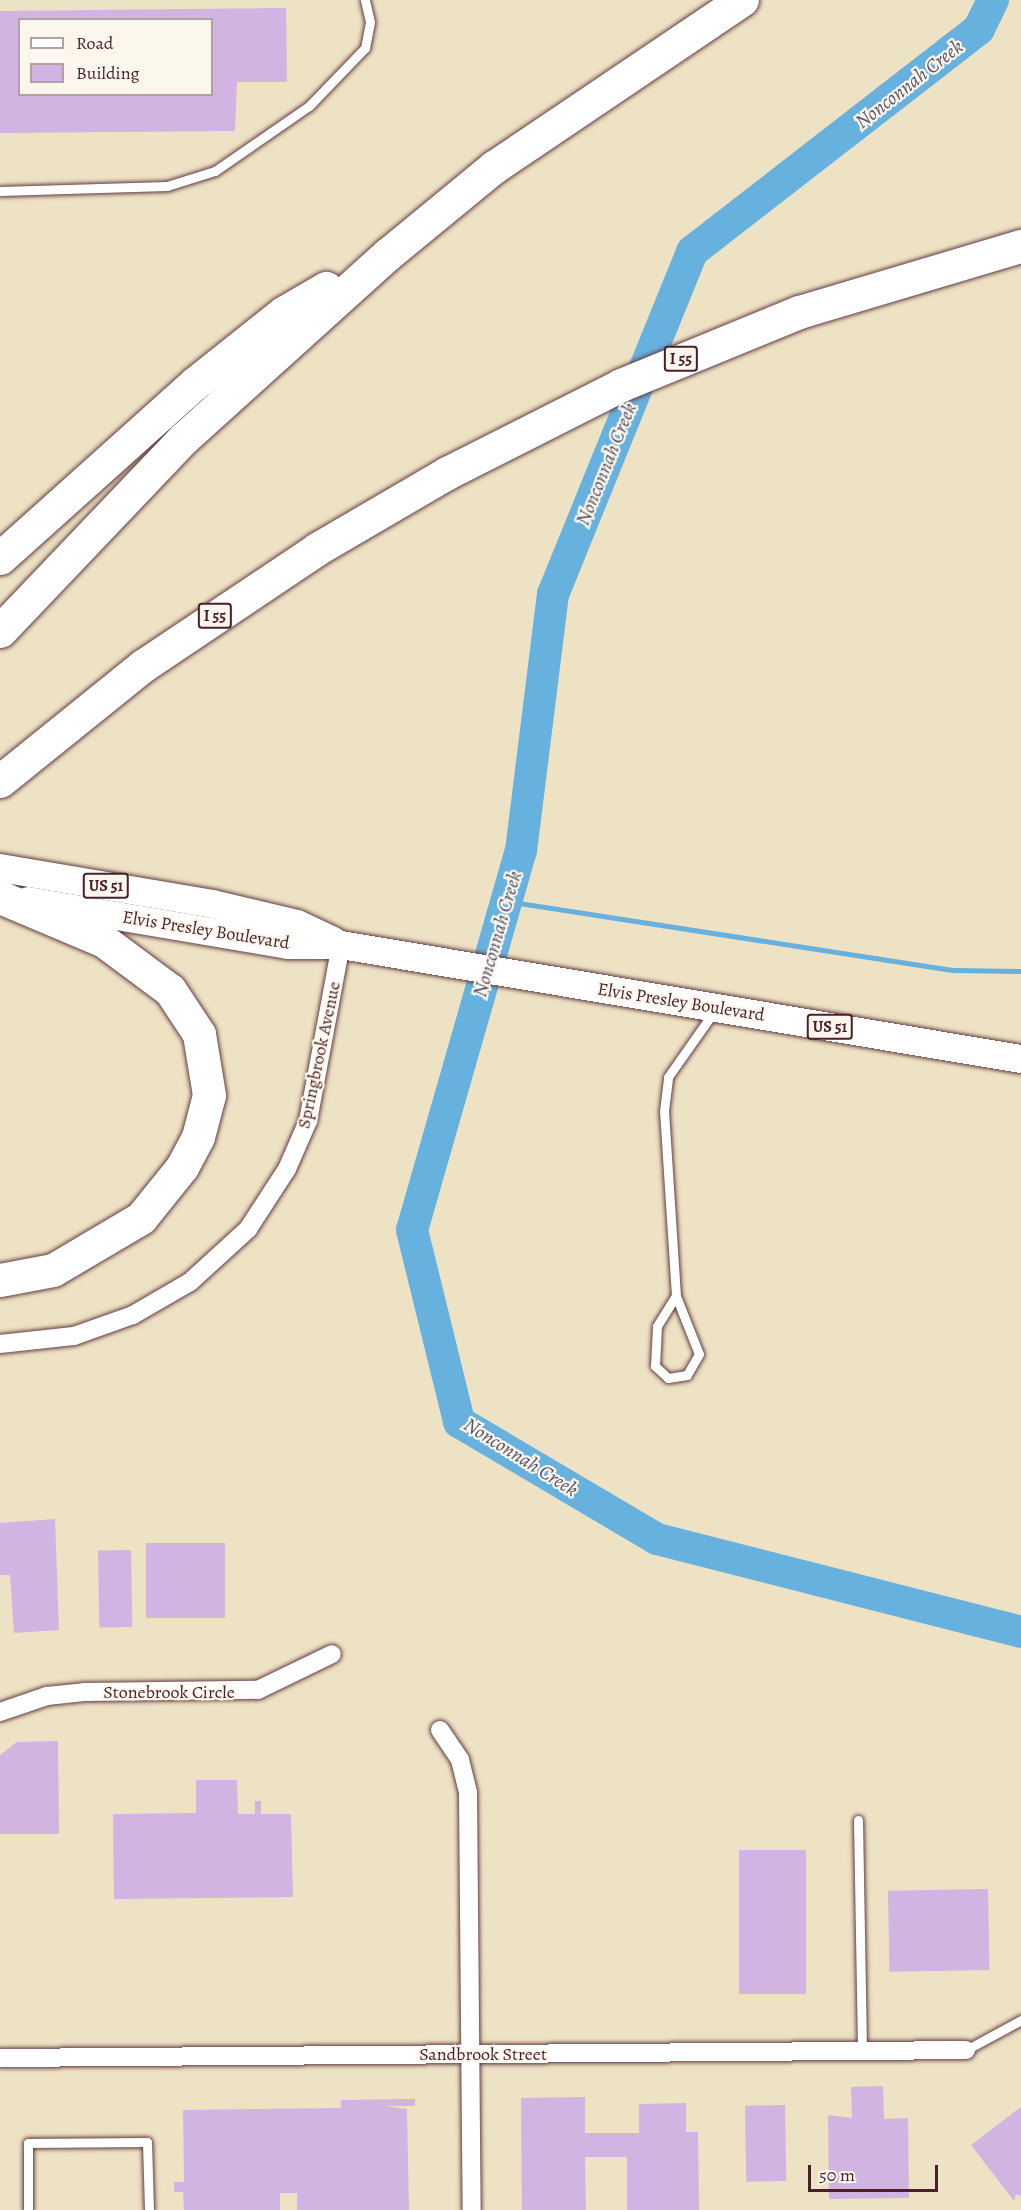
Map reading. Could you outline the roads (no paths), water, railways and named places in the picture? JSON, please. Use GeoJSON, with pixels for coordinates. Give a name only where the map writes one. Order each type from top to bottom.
{"type":"FeatureCollection","features":[{"type":"Feature","properties":{"kind":"highway"},"geometry":{"type":"LineString","coordinates":[[0,631],[183,438],[388,254],[494,167],[742,0]]}},
{"type":"Feature","properties":{"kind":"highway","name":"I 55"},"geometry":{"type":"LineString","coordinates":[[0,781],[144,664],[317,549],[447,472],[696,353],[926,271],[1021,246]]}},
{"type":"Feature","properties":{"kind":"highway"},"geometry":{"type":"LineString","coordinates":[[0,558],[122,445],[284,313],[388,254]]}},
{"type":"Feature","properties":{"kind":"highway"},"geometry":{"type":"LineString","coordinates":[[0,897],[104,941],[170,990],[199,1034],[209,1095],[198,1137],[182,1167],[141,1218],[80,1258],[53,1270],[0,1280]]}},
{"type":"Feature","properties":{"kind":"main road","name":"Elvis Presley Boulevard"},"geometry":{"type":"LineString","coordinates":[[0,868],[213,904],[297,924],[341,945]]}},
{"type":"Feature","properties":{"kind":"main road","name":"Elvis Presley Boulevard"},"geometry":{"type":"LineString","coordinates":[[0,897],[288,945],[341,945],[1021,1059]]}},
{"type":"Feature","properties":{"kind":"street","name":"Springbrook Avenue"},"geometry":{"type":"LineString","coordinates":[[0,1344],[74,1336],[133,1315],[190,1282],[248,1229],[287,1169],[308,1121],[341,945]]}},
{"type":"Feature","properties":{"kind":"street","name":"Stonebrook Circle"},"geometry":{"type":"LineString","coordinates":[[0,1712],[47,1696],[84,1692],[258,1690],[284,1682],[332,1654]]}},
{"type":"Feature","properties":{"kind":"street"},"geometry":{"type":"LineString","coordinates":[[440,1730],[460,1760],[468,1793],[472,2210]]}},
{"type":"Feature","properties":{"kind":"street","name":"Sandbrook Street"},"geometry":{"type":"LineString","coordinates":[[0,2058],[966,2050]]}},
{"type":"Feature","properties":{"kind":"lane"},"geometry":{"type":"LineString","coordinates":[[0,191],[167,186],[215,171],[309,106],[365,48],[370,22],[365,0]]}},
{"type":"Feature","properties":{"kind":"lane"},"geometry":{"type":"LineString","coordinates":[[676,1296],[657,1326],[655,1365],[668,1378],[687,1375],[699,1354],[676,1296],[664,1111],[668,1077],[716,1008]]}},
{"type":"Feature","properties":{"kind":"lane"},"geometry":{"type":"LineString","coordinates":[[858,1820],[862,2051]]}},
{"type":"Feature","properties":{"kind":"lane"},"geometry":{"type":"LineString","coordinates":[[966,2050],[1021,2020]]}},
{"type":"Feature","properties":{"kind":"lane"},"geometry":{"type":"LineString","coordinates":[[28,2210],[28,2143],[135,2142],[147,2142],[149,2210]]}},
{"type":"Feature","properties":{"kind":"waterway","name":"Nonconnah Creek"},"geometry":{"type":"LineString","coordinates":[[993,0],[979,29],[692,252],[553,594],[521,850],[412,1230],[459,1422],[657,1539],[1021,1632]]}},
{"type":"Feature","properties":{"kind":"waterway"},"geometry":{"type":"LineString","coordinates":[[506,901],[954,970],[1021,971]]}}]}
